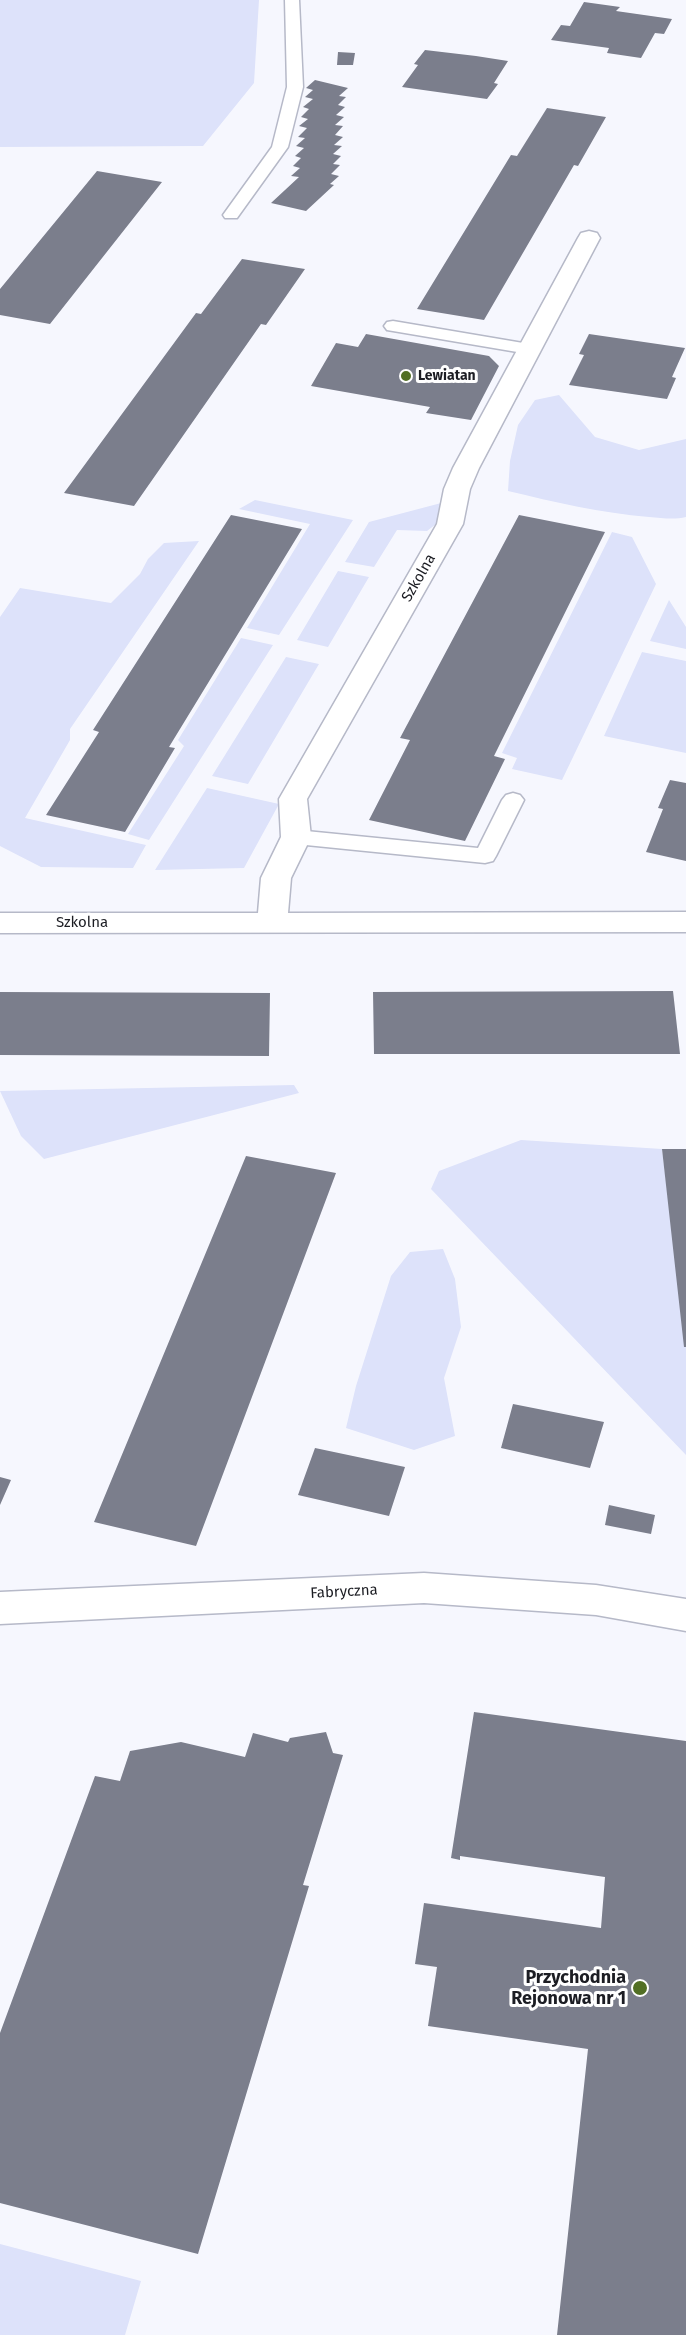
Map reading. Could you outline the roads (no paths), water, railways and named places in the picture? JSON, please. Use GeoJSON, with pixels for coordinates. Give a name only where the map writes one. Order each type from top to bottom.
{"type":"FeatureCollection","features":[{"type":"Feature","properties":{"kind":"street","name":"Szkolna"},"geometry":{"type":"LineString","coordinates":[[296,837],[293,799],[450,524],[457,489],[466,468],[589,238]]}},
{"type":"Feature","properties":{"kind":"street"},"geometry":{"type":"LineString","coordinates":[[272,922],[276,878],[296,837]]}},
{"type":"Feature","properties":{"kind":"street","name":"Szkolna"},"geometry":{"type":"LineString","coordinates":[[0,923],[686,922]]}},
{"type":"Feature","properties":{"kind":"street","name":"Fabryczna"},"geometry":{"type":"LineString","coordinates":[[0,1608],[424,1588],[596,1600],[686,1615]]}},
{"type":"Feature","properties":{"kind":"lane"},"geometry":{"type":"LineString","coordinates":[[231,215],[280,147],[295,87],[292,0]]}},
{"type":"Feature","properties":{"kind":"lane"},"geometry":{"type":"LineString","coordinates":[[393,326],[529,350]]}},
{"type":"Feature","properties":{"kind":"lane"},"geometry":{"type":"LineString","coordinates":[[296,837],[484,856],[513,800]]}},
{"type":"Feature","properties":{"kind":"place","name":"Lewiatan"},"geometry":{"type":"Point","coordinates":[406,376]}},
{"type":"Feature","properties":{"kind":"place","name":"Przychodnia Rejonowa nr 1"},"geometry":{"type":"Point","coordinates":[640,1988]}}]}
